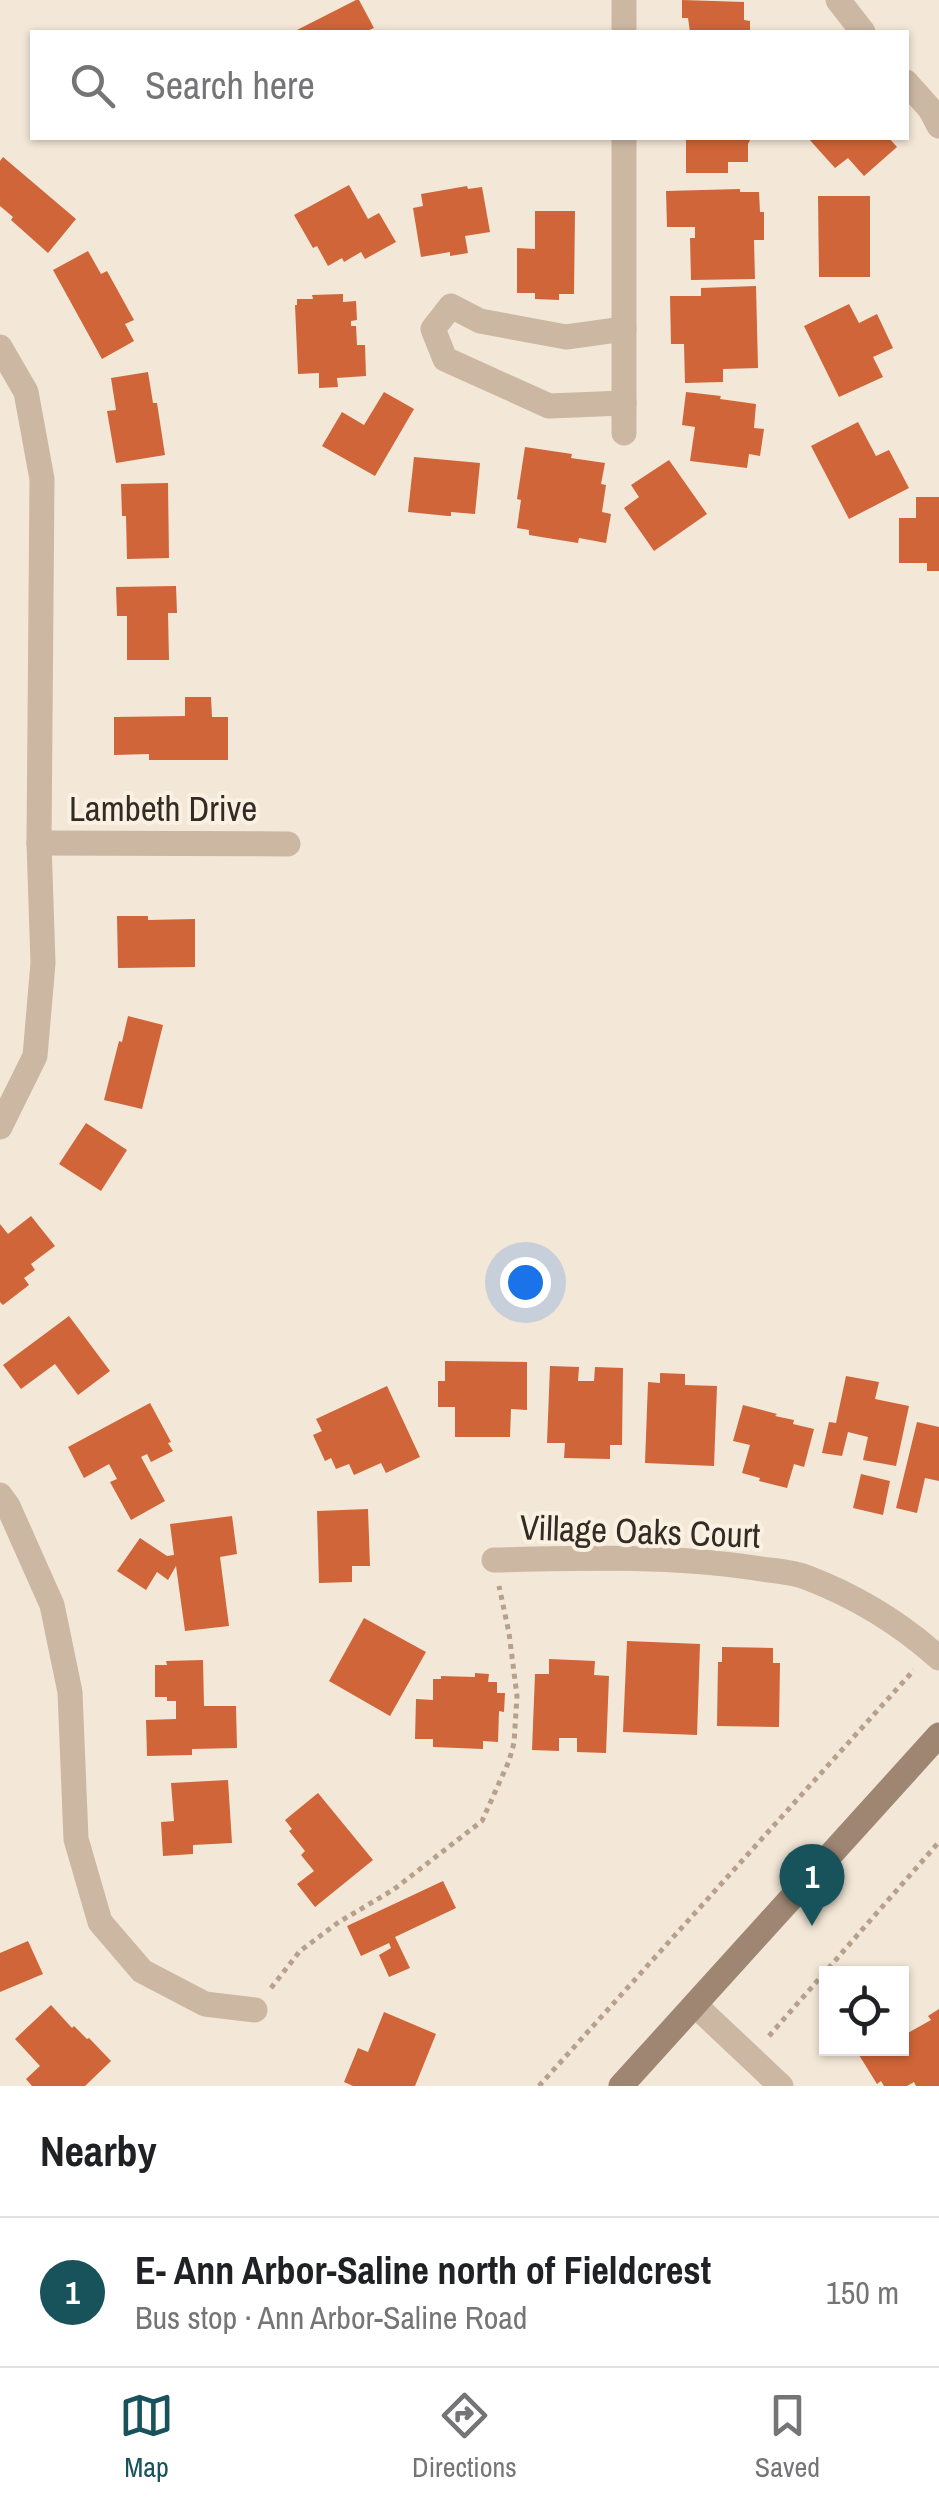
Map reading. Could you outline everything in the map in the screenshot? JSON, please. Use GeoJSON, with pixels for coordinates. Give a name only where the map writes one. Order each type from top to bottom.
{"type":"FeatureCollection","features":[{"type":"Feature","properties":{"kind":"main road"},"geometry":{"type":"LineString","coordinates":[[621,2086],[939,1736]]}},
{"type":"Feature","properties":{"kind":"street"},"geometry":{"type":"LineString","coordinates":[[624,0],[624,30]]}},
{"type":"Feature","properties":{"kind":"street"},"geometry":{"type":"LineString","coordinates":[[838,0],[861,30]]}},
{"type":"Feature","properties":{"kind":"street"},"geometry":{"type":"LineString","coordinates":[[909,85],[939,126]]}},
{"type":"Feature","properties":{"kind":"street"},"geometry":{"type":"LineString","coordinates":[[624,140],[624,432]]}},
{"type":"Feature","properties":{"kind":"street"},"geometry":{"type":"LineString","coordinates":[[624,330],[566,337],[480,321],[451,306],[434,329],[445,360],[548,406],[624,402]]}},
{"type":"Feature","properties":{"kind":"street"},"geometry":{"type":"LineString","coordinates":[[0,347],[26,392],[42,479],[38,843],[43,963],[35,1056],[0,1127]]}},
{"type":"Feature","properties":{"kind":"street","name":"Lambeth Drive"},"geometry":{"type":"LineString","coordinates":[[38,843],[288,844]]}},
{"type":"Feature","properties":{"kind":"street"},"geometry":{"type":"LineString","coordinates":[[0,1495],[52,1604],[70,1692],[76,1839],[100,1922],[142,1971],[205,2004],[255,2010]]}},
{"type":"Feature","properties":{"kind":"street","name":"Village Oaks Court"},"geometry":{"type":"LineString","coordinates":[[494,1560],[717,1562],[805,1576],[865,1604],[939,1658]]}},
{"type":"Feature","properties":{"kind":"street"},"geometry":{"type":"LineString","coordinates":[[694,2006],[780,2086]]}},
{"type":"Feature","properties":{"kind":"path"},"geometry":{"type":"LineString","coordinates":[[255,2010],[300,1952],[338,1922],[393,1890],[482,1821],[514,1743],[517,1696],[494,1560]]}},
{"type":"Feature","properties":{"kind":"path"},"geometry":{"type":"LineString","coordinates":[[539,2086],[906,1679]]}},
{"type":"Feature","properties":{"kind":"path"},"geometry":{"type":"LineString","coordinates":[[772,2032],[939,1842]]}},
{"type":"Feature","properties":{"kind":"building"},"geometry":{"type":"Polygon","coordinates":[[[356,0],[374,28],[369,30],[297,30],[356,0]]]}},
{"type":"Feature","properties":{"kind":"building"},"geometry":{"type":"Polygon","coordinates":[[[682,0],[744,2],[744,20],[750,21],[750,30],[690,30],[688,18],[682,18],[682,0]]]}},
{"type":"Feature","properties":{"kind":"building"},"geometry":{"type":"Polygon","coordinates":[[[686,140],[750,140],[748,162],[728,162],[728,173],[686,173],[686,140]]]}},
{"type":"Feature","properties":{"kind":"building"},"geometry":{"type":"Polygon","coordinates":[[[810,140],[891,140],[897,147],[864,176],[848,158],[835,168],[810,140]]]}},
{"type":"Feature","properties":{"kind":"building"},"geometry":{"type":"Polygon","coordinates":[[[3,157],[76,219],[48,253],[0,206],[3,157]]]}},
{"type":"Feature","properties":{"kind":"building"},"geometry":{"type":"Polygon","coordinates":[[[349,185],[368,219],[379,213],[396,242],[365,259],[361,252],[328,266],[294,215],[349,185]]]}},
{"type":"Feature","properties":{"kind":"building"},"geometry":{"type":"Polygon","coordinates":[[[482,187],[490,232],[465,236],[468,253],[421,257],[413,208],[423,206],[421,194],[482,187]]]}},
{"type":"Feature","properties":{"kind":"building"},"geometry":{"type":"Polygon","coordinates":[[[666,191],[759,192],[760,212],[764,212],[764,240],[754,240],[755,279],[691,280],[690,238],[695,238],[695,227],[667,227],[666,191]]]}},
{"type":"Feature","properties":{"kind":"building"},"geometry":{"type":"Polygon","coordinates":[[[818,196],[870,196],[870,277],[819,277],[818,196]]]}},
{"type":"Feature","properties":{"kind":"building"},"geometry":{"type":"Polygon","coordinates":[[[535,211],[575,211],[574,294],[559,294],[559,300],[517,293],[517,248],[535,249],[535,211]]]}},
{"type":"Feature","properties":{"kind":"building"},"geometry":{"type":"Polygon","coordinates":[[[88,251],[101,274],[107,271],[134,320],[125,324],[134,341],[102,359],[53,270],[88,251]]]}},
{"type":"Feature","properties":{"kind":"building"},"geometry":{"type":"Polygon","coordinates":[[[756,286],[758,368],[723,369],[723,382],[685,383],[684,344],[671,344],[670,296],[701,296],[701,288],[756,286]]]}},
{"type":"Feature","properties":{"kind":"building"},"geometry":{"type":"Polygon","coordinates":[[[343,294],[343,302],[356,301],[357,320],[351,321],[351,326],[356,326],[357,345],[365,345],[366,376],[337,378],[338,387],[319,388],[319,373],[298,374],[295,305],[297,299],[313,299],[312,295],[343,294]]]}},
{"type":"Feature","properties":{"kind":"building"},"geometry":{"type":"Polygon","coordinates":[[[849,304],[859,323],[877,314],[893,348],[873,357],[883,377],[839,397],[804,326],[849,304]]]}},
{"type":"Feature","properties":{"kind":"building"},"geometry":{"type":"Polygon","coordinates":[[[148,372],[165,455],[116,463],[107,411],[116,410],[111,378],[148,372]]]}},
{"type":"Feature","properties":{"kind":"building"},"geometry":{"type":"Polygon","coordinates":[[[384,392],[414,409],[375,476],[322,446],[342,412],[364,425],[384,392]]]}},
{"type":"Feature","properties":{"kind":"building"},"geometry":{"type":"Polygon","coordinates":[[[686,392],[756,404],[754,428],[764,429],[760,456],[749,454],[747,468],[690,461],[695,427],[682,425],[686,392]]]}},
{"type":"Feature","properties":{"kind":"building"},"geometry":{"type":"Polygon","coordinates":[[[858,422],[876,456],[889,450],[909,488],[849,519],[811,446],[858,422]]]}},
{"type":"Feature","properties":{"kind":"building"},"geometry":{"type":"Polygon","coordinates":[[[525,447],[605,463],[602,512],[611,514],[606,543],[529,535],[529,530],[517,528],[525,447]]]}},
{"type":"Feature","properties":{"kind":"building"},"geometry":{"type":"Polygon","coordinates":[[[414,457],[480,463],[475,514],[408,512],[414,457]]]}},
{"type":"Feature","properties":{"kind":"building"},"geometry":{"type":"Polygon","coordinates":[[[669,460],[707,514],[654,551],[624,508],[639,497],[631,485],[669,460]]]}},
{"type":"Feature","properties":{"kind":"building"},"geometry":{"type":"Polygon","coordinates":[[[168,483],[169,558],[127,559],[121,484],[168,483]]]}},
{"type":"Feature","properties":{"kind":"building"},"geometry":{"type":"Polygon","coordinates":[[[916,497],[939,497],[939,571],[927,571],[927,563],[899,563],[899,518],[916,518],[916,497]]]}},
{"type":"Feature","properties":{"kind":"building"},"geometry":{"type":"Polygon","coordinates":[[[176,586],[177,613],[168,613],[169,660],[127,660],[127,616],[117,616],[116,587],[176,586]]]}},
{"type":"Feature","properties":{"kind":"building"},"geometry":{"type":"Polygon","coordinates":[[[185,697],[211,697],[212,717],[228,717],[228,760],[149,760],[149,754],[114,755],[114,717],[185,716],[185,697]]]}},
{"type":"Feature","properties":{"kind":"building"},"geometry":{"type":"Polygon","coordinates":[[[117,916],[195,919],[195,967],[118,968],[117,916]]]}},
{"type":"Feature","properties":{"kind":"building"},"geometry":{"type":"Polygon","coordinates":[[[128,1016],[163,1025],[142,1109],[104,1100],[128,1016]]]}},
{"type":"Feature","properties":{"kind":"building"},"geometry":{"type":"Polygon","coordinates":[[[86,1123],[127,1150],[101,1191],[59,1164],[86,1123]]]}},
{"type":"Feature","properties":{"kind":"building"},"geometry":{"type":"Polygon","coordinates":[[[31,1216],[55,1246],[31,1264],[35,1270],[24,1278],[29,1285],[3,1305],[0,1224],[8,1234],[31,1216]]]}},
{"type":"Feature","properties":{"kind":"building"},"geometry":{"type":"Polygon","coordinates":[[[69,1316],[110,1371],[78,1395],[55,1364],[21,1389],[3,1365],[69,1316]]]}},
{"type":"Feature","properties":{"kind":"building"},"geometry":{"type":"Polygon","coordinates":[[[445,1361],[527,1362],[527,1410],[511,1409],[510,1437],[455,1437],[455,1407],[438,1407],[438,1381],[445,1381],[445,1361]]]}},
{"type":"Feature","properties":{"kind":"building"},"geometry":{"type":"Polygon","coordinates":[[[550,1366],[579,1367],[578,1381],[594,1381],[595,1367],[623,1368],[622,1445],[610,1445],[610,1459],[564,1458],[565,1443],[547,1443],[550,1366]]]}},
{"type":"Feature","properties":{"kind":"building"},"geometry":{"type":"Polygon","coordinates":[[[660,1373],[685,1374],[685,1385],[717,1386],[714,1466],[645,1463],[648,1382],[660,1383],[660,1373]]]}},
{"type":"Feature","properties":{"kind":"building"},"geometry":{"type":"Polygon","coordinates":[[[846,1376],[879,1382],[875,1399],[909,1406],[896,1466],[863,1460],[868,1437],[848,1432],[842,1456],[822,1453],[829,1422],[836,1423],[846,1376]]]}},
{"type":"Feature","properties":{"kind":"building"},"geometry":{"type":"Polygon","coordinates":[[[387,1386],[420,1457],[386,1473],[381,1463],[354,1475],[349,1464],[336,1469],[331,1458],[325,1461],[313,1435],[322,1431],[316,1419],[387,1386]]]}},
{"type":"Feature","properties":{"kind":"building"},"geometry":{"type":"Polygon","coordinates":[[[150,1403],[173,1451],[151,1462],[147,1454],[141,1457],[165,1501],[131,1520],[110,1482],[117,1479],[109,1464],[84,1478],[68,1447],[150,1403]]]}},
{"type":"Feature","properties":{"kind":"building"},"geometry":{"type":"Polygon","coordinates":[[[743,1405],[814,1429],[804,1467],[794,1464],[787,1488],[742,1473],[750,1445],[733,1441],[743,1405]]]}},
{"type":"Feature","properties":{"kind":"building"},"geometry":{"type":"Polygon","coordinates":[[[917,1422],[939,1427],[939,1481],[925,1478],[917,1513],[896,1508],[917,1422]]]}},
{"type":"Feature","properties":{"kind":"building"},"geometry":{"type":"Polygon","coordinates":[[[861,1474],[890,1481],[883,1515],[853,1508],[861,1474]]]}},
{"type":"Feature","properties":{"kind":"building"},"geometry":{"type":"Polygon","coordinates":[[[368,1509],[370,1566],[352,1566],[352,1582],[319,1583],[317,1511],[368,1509]]]}},
{"type":"Feature","properties":{"kind":"building"},"geometry":{"type":"Polygon","coordinates":[[[232,1516],[237,1554],[220,1557],[229,1626],[185,1631],[176,1566],[168,1580],[157,1572],[146,1590],[117,1571],[140,1538],[167,1556],[174,1555],[170,1524],[232,1516]]]}},
{"type":"Feature","properties":{"kind":"building"},"geometry":{"type":"Polygon","coordinates":[[[364,1618],[426,1652],[390,1716],[329,1681],[364,1618]]]}},
{"type":"Feature","properties":{"kind":"building"},"geometry":{"type":"Polygon","coordinates":[[[627,1641],[700,1644],[697,1735],[623,1732],[627,1641]]]}},
{"type":"Feature","properties":{"kind":"building"},"geometry":{"type":"Polygon","coordinates":[[[722,1647],[773,1648],[773,1663],[780,1663],[779,1727],[717,1726],[718,1662],[722,1662],[722,1647]]]}},
{"type":"Feature","properties":{"kind":"building"},"geometry":{"type":"Polygon","coordinates":[[[549,1659],[595,1661],[594,1675],[609,1676],[606,1753],[577,1752],[577,1738],[559,1738],[559,1751],[532,1750],[535,1674],[549,1674],[549,1659]]]}},
{"type":"Feature","properties":{"kind":"building"},"geometry":{"type":"Polygon","coordinates":[[[203,1660],[204,1706],[236,1706],[237,1748],[147,1756],[146,1720],[176,1719],[176,1701],[155,1697],[155,1665],[203,1660]]]}},
{"type":"Feature","properties":{"kind":"building"},"geometry":{"type":"Polygon","coordinates":[[[475,1673],[489,1674],[488,1682],[497,1682],[497,1693],[505,1693],[504,1712],[499,1711],[498,1742],[483,1741],[483,1749],[433,1747],[433,1739],[415,1739],[416,1699],[433,1700],[433,1679],[475,1677],[475,1673]]]}},
{"type":"Feature","properties":{"kind":"building"},"geometry":{"type":"Polygon","coordinates":[[[228,1780],[232,1843],[193,1845],[193,1854],[163,1856],[161,1822],[174,1821],[171,1783],[228,1780]]]}},
{"type":"Feature","properties":{"kind":"building"},"geometry":{"type":"Polygon","coordinates":[[[318,1793],[373,1860],[315,1907],[297,1884],[314,1871],[301,1855],[305,1851],[285,1820],[318,1793]]]}},
{"type":"Feature","properties":{"kind":"building"},"geometry":{"type":"Polygon","coordinates":[[[443,1881],[456,1908],[395,1937],[410,1968],[389,1977],[379,1955],[391,1948],[389,1943],[361,1956],[347,1926],[443,1881]]]}},
{"type":"Feature","properties":{"kind":"building"},"geometry":{"type":"Polygon","coordinates":[[[28,1941],[43,1974],[0,1992],[0,1953],[28,1941]]]}},
{"type":"Feature","properties":{"kind":"building"},"geometry":{"type":"Polygon","coordinates":[[[51,2005],[111,2061],[85,2086],[32,2086],[26,2079],[40,2066],[15,2039],[51,2005]]]}},
{"type":"Feature","properties":{"kind":"building"},"geometry":{"type":"Polygon","coordinates":[[[939,2009],[939,2086],[916,2086],[914,2082],[907,2086],[884,2086],[881,2081],[877,2084],[860,2056],[909,2056],[909,2032],[931,2020],[928,2016],[939,2009]]]}},
{"type":"Feature","properties":{"kind":"building"},"geometry":{"type":"Polygon","coordinates":[[[384,2012],[436,2034],[415,2086],[353,2086],[344,2082],[358,2048],[368,2052],[384,2012]]]}},
{"type":"Feature","properties":{"kind":"place","name":"E- Ann Arbor-Saline north of Fieldcrest"},"geometry":{"type":"Point","coordinates":[812,1926]}}]}
